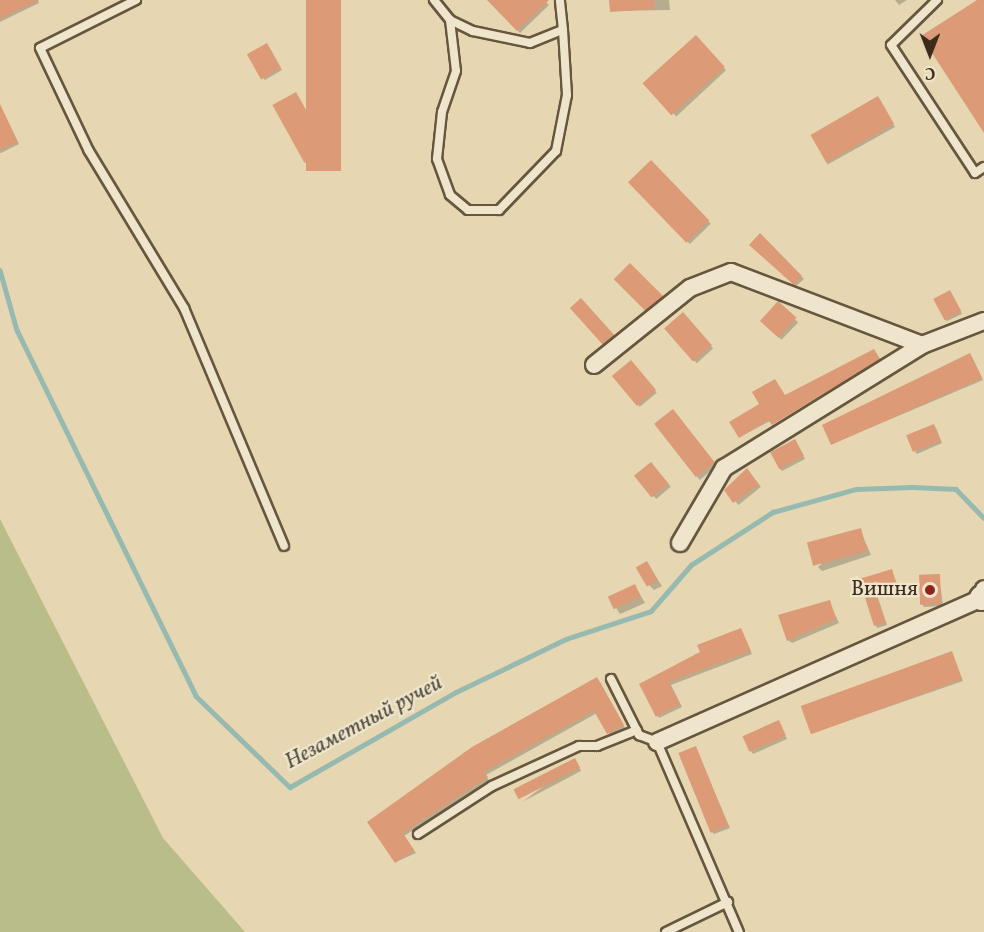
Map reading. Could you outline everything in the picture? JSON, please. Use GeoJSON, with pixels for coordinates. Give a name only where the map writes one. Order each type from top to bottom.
{"type":"FeatureCollection","features":[{"type":"Feature","properties":{"kind":"street"},"geometry":{"type":"LineString","coordinates":[[594,365],[690,288],[731,272],[921,345]]}},
{"type":"Feature","properties":{"kind":"street"},"geometry":{"type":"LineString","coordinates":[[680,543],[724,468],[921,345],[984,321]]}},
{"type":"Feature","properties":{"kind":"street"},"geometry":{"type":"LineString","coordinates":[[657,742],[983,594]]}},
{"type":"Feature","properties":{"kind":"lane"},"geometry":{"type":"LineString","coordinates":[[136,0],[40,48],[89,151],[184,308],[284,546]]}},
{"type":"Feature","properties":{"kind":"lane"},"geometry":{"type":"LineString","coordinates":[[434,0],[450,20],[456,71],[442,112],[437,159],[450,195],[468,210],[499,210],[556,151],[567,95],[560,0]]}},
{"type":"Feature","properties":{"kind":"lane"},"geometry":{"type":"LineString","coordinates":[[937,0],[891,45],[975,173],[984,167]]}},
{"type":"Feature","properties":{"kind":"lane"},"geometry":{"type":"LineString","coordinates":[[450,20],[530,42],[563,30]]}},
{"type":"Feature","properties":{"kind":"lane"},"geometry":{"type":"LineString","coordinates":[[611,679],[637,730],[657,742],[739,932]]}},
{"type":"Feature","properties":{"kind":"lane"},"geometry":{"type":"LineString","coordinates":[[418,834],[492,786],[579,747],[597,746],[637,730]]}},
{"type":"Feature","properties":{"kind":"lane"},"geometry":{"type":"LineString","coordinates":[[666,932],[728,902]]}},
{"type":"Feature","properties":{"kind":"green space"},"geometry":{"type":"Polygon","coordinates":[[[0,519],[163,838],[245,932],[0,932],[0,519]]]}},
{"type":"Feature","properties":{"kind":"building"},"geometry":{"type":"Polygon","coordinates":[[[0,0],[39,0],[0,19],[0,0]]]}},
{"type":"Feature","properties":{"kind":"building"},"geometry":{"type":"Polygon","coordinates":[[[306,0],[341,0],[341,171],[306,171],[306,0]]]}},
{"type":"Feature","properties":{"kind":"building"},"geometry":{"type":"Polygon","coordinates":[[[487,0],[549,0],[517,31],[487,0]]]}},
{"type":"Feature","properties":{"kind":"building"},"geometry":{"type":"Polygon","coordinates":[[[609,0],[654,0],[654,9],[610,12],[609,0]]]}},
{"type":"Feature","properties":{"kind":"building"},"geometry":{"type":"Polygon","coordinates":[[[977,0],[984,0],[984,133],[921,36],[977,0]]]}},
{"type":"Feature","properties":{"kind":"building"},"geometry":{"type":"Polygon","coordinates":[[[696,35],[725,67],[671,115],[642,83],[696,35]]]}},
{"type":"Feature","properties":{"kind":"building"},"geometry":{"type":"Polygon","coordinates":[[[267,43],[281,68],[261,80],[247,54],[267,43]]]}},
{"type":"Feature","properties":{"kind":"building"},"geometry":{"type":"Polygon","coordinates":[[[296,92],[328,150],[304,163],[272,105],[296,92]]]}},
{"type":"Feature","properties":{"kind":"building"},"geometry":{"type":"Polygon","coordinates":[[[878,96],[894,124],[826,163],[810,135],[878,96]]]}},
{"type":"Feature","properties":{"kind":"building"},"geometry":{"type":"Polygon","coordinates":[[[0,104],[18,142],[0,150],[0,104]]]}},
{"type":"Feature","properties":{"kind":"building"},"geometry":{"type":"Polygon","coordinates":[[[651,160],[709,220],[686,243],[628,182],[651,160]]]}},
{"type":"Feature","properties":{"kind":"building"},"geometry":{"type":"Polygon","coordinates":[[[760,233],[802,276],[794,285],[749,245],[760,233]]]}},
{"type":"Feature","properties":{"kind":"building"},"geometry":{"type":"Polygon","coordinates":[[[630,263],[663,296],[647,312],[614,279],[630,263]]]}},
{"type":"Feature","properties":{"kind":"building"},"geometry":{"type":"Polygon","coordinates":[[[950,290],[961,311],[944,320],[933,299],[950,290]]]}},
{"type":"Feature","properties":{"kind":"building"},"geometry":{"type":"Polygon","coordinates":[[[581,298],[614,335],[603,345],[570,308],[581,298]]]}},
{"type":"Feature","properties":{"kind":"building"},"geometry":{"type":"Polygon","coordinates":[[[778,301],[797,318],[779,338],[760,321],[778,301]]]}},
{"type":"Feature","properties":{"kind":"building"},"geometry":{"type":"Polygon","coordinates":[[[683,312],[712,345],[693,362],[664,328],[683,312]]]}},
{"type":"Feature","properties":{"kind":"building"},"geometry":{"type":"Polygon","coordinates":[[[874,349],[880,359],[772,425],[768,420],[739,438],[729,422],[759,404],[752,392],[775,379],[785,395],[874,349]]]}},
{"type":"Feature","properties":{"kind":"building"},"geometry":{"type":"Polygon","coordinates":[[[970,353],[982,378],[831,445],[822,425],[970,353]]]}},
{"type":"Feature","properties":{"kind":"building"},"geometry":{"type":"Polygon","coordinates":[[[631,360],[656,390],[637,406],[612,376],[631,360]]]}},
{"type":"Feature","properties":{"kind":"building"},"geometry":{"type":"Polygon","coordinates":[[[673,409],[715,463],[696,477],[654,424],[673,409]]]}},
{"type":"Feature","properties":{"kind":"building"},"geometry":{"type":"Polygon","coordinates":[[[934,424],[941,441],[913,452],[906,435],[934,424]]]}},
{"type":"Feature","properties":{"kind":"building"},"geometry":{"type":"Polygon","coordinates":[[[795,439],[804,456],[779,469],[770,452],[795,439]]]}},
{"type":"Feature","properties":{"kind":"building"},"geometry":{"type":"Polygon","coordinates":[[[651,462],[669,484],[652,498],[634,476],[651,462]]]}},
{"type":"Feature","properties":{"kind":"building"},"geometry":{"type":"Polygon","coordinates":[[[747,468],[759,485],[733,503],[724,490],[747,468]]]}},
{"type":"Feature","properties":{"kind":"building"},"geometry":{"type":"Polygon","coordinates":[[[861,528],[867,551],[813,566],[807,542],[861,528]]]}},
{"type":"Feature","properties":{"kind":"building"},"geometry":{"type":"Polygon","coordinates":[[[647,561],[658,580],[647,587],[636,568],[647,561]]]}},
{"type":"Feature","properties":{"kind":"building"},"geometry":{"type":"Polygon","coordinates":[[[892,569],[897,586],[876,593],[886,623],[874,626],[859,579],[892,569]]]}},
{"type":"Feature","properties":{"kind":"building","name":"Вишня"},"geometry":{"type":"Polygon","coordinates":[[[940,574],[941,604],[920,605],[919,575],[940,574]]]}},
{"type":"Feature","properties":{"kind":"building"},"geometry":{"type":"Polygon","coordinates":[[[635,584],[641,597],[614,609],[608,597],[635,584]]]}},
{"type":"Feature","properties":{"kind":"building"},"geometry":{"type":"Polygon","coordinates":[[[830,600],[836,619],[787,641],[778,615],[830,600]]]}},
{"type":"Feature","properties":{"kind":"building"},"geometry":{"type":"Polygon","coordinates":[[[741,628],[751,651],[669,682],[680,704],[656,717],[639,684],[700,652],[697,645],[741,628]]]}},
{"type":"Feature","properties":{"kind":"building"},"geometry":{"type":"Polygon","coordinates":[[[952,651],[962,679],[811,734],[801,706],[952,651]]]}},
{"type":"Feature","properties":{"kind":"building"},"geometry":{"type":"Polygon","coordinates":[[[597,677],[624,725],[607,734],[594,711],[484,772],[488,777],[403,833],[414,850],[395,863],[367,822],[472,747],[597,677]]]}},
{"type":"Feature","properties":{"kind":"building"},"geometry":{"type":"Polygon","coordinates":[[[779,720],[786,736],[749,752],[742,736],[779,720]]]}},
{"type":"Feature","properties":{"kind":"building"},"geometry":{"type":"Polygon","coordinates":[[[696,746],[728,826],[711,833],[678,753],[696,746]]]}},
{"type":"Feature","properties":{"kind":"building"},"geometry":{"type":"Polygon","coordinates":[[[575,758],[580,768],[519,799],[514,789],[575,758]]]}},
{"type":"Feature","properties":{"kind":"waterway","name":"Незаметный ручей"},"geometry":{"type":"LineString","coordinates":[[0,270],[17,330],[196,696],[290,787],[456,692],[566,639],[651,611],[691,565],[773,512],[856,489],[912,487],[956,489],[984,518]]}},
{"type":"Feature","properties":{"kind":"place","name":"Вишня"},"geometry":{"type":"Point","coordinates":[930,590]}}]}
